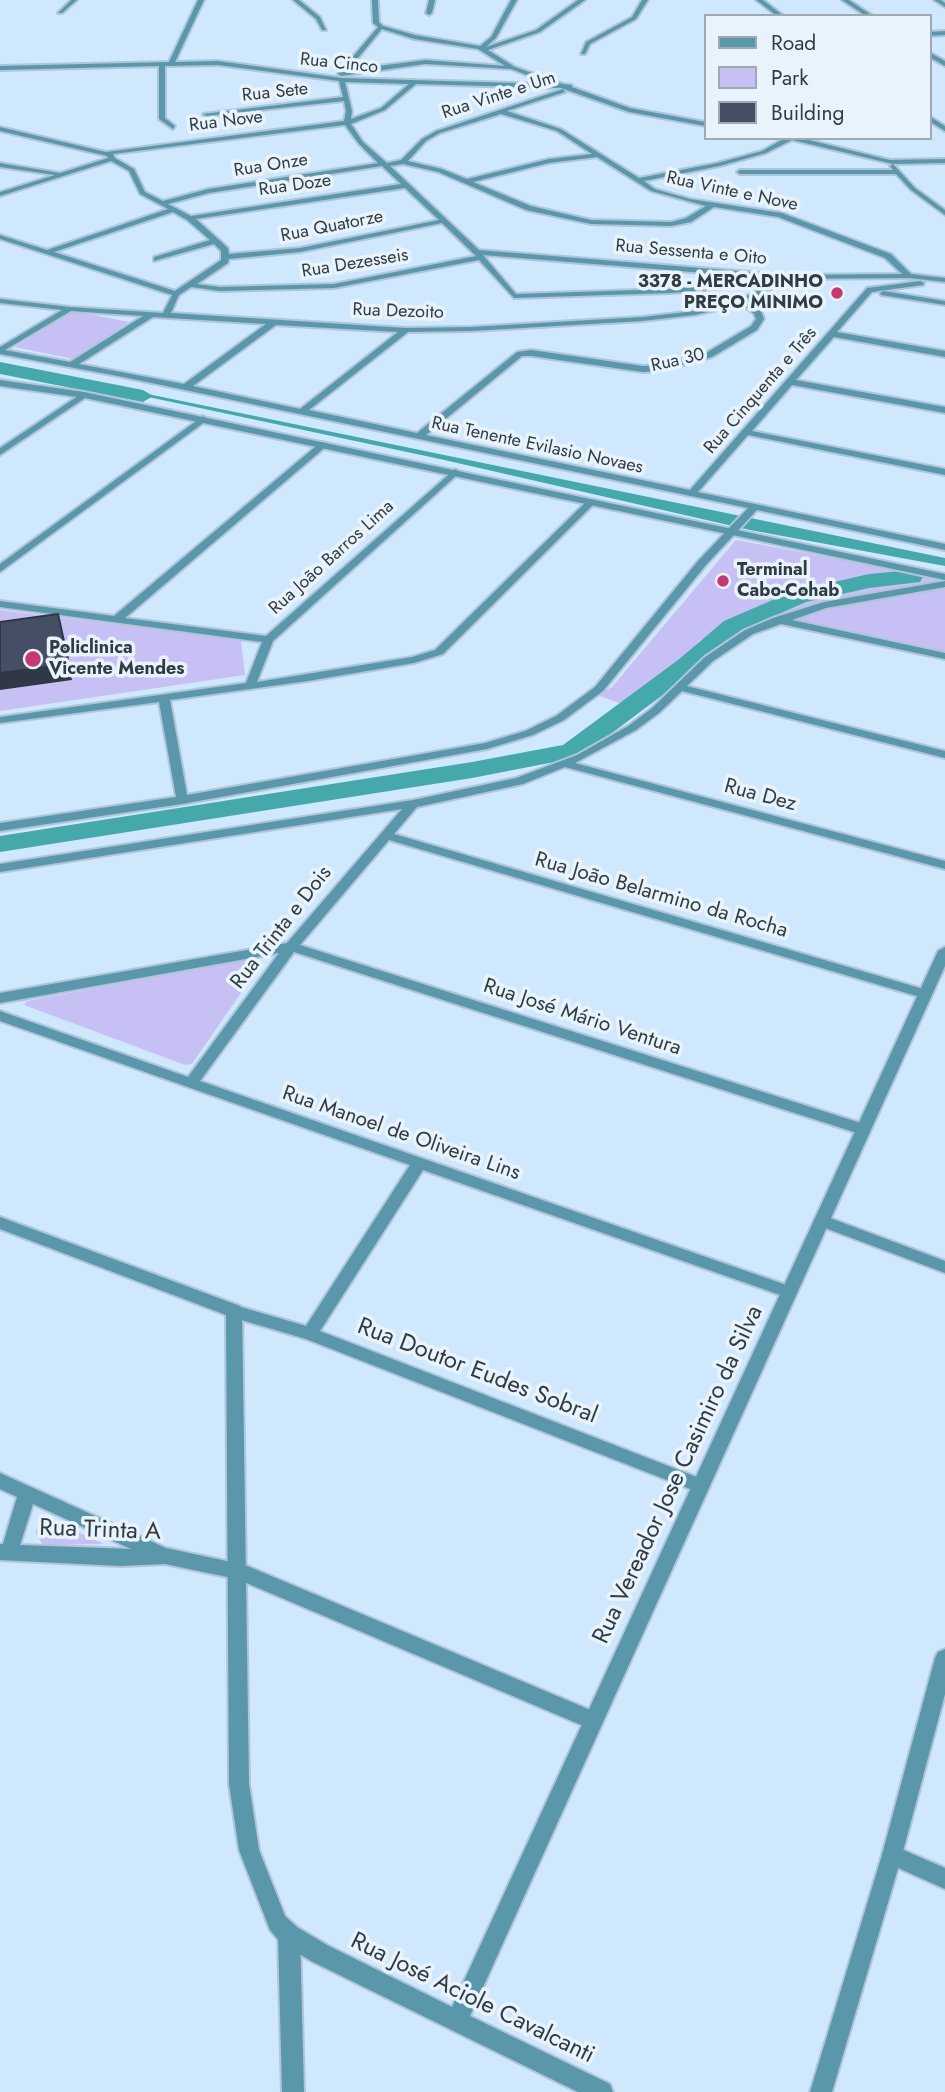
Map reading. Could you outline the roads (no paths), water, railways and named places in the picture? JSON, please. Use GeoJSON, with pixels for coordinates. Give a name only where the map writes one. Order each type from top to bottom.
{"type":"FeatureCollection","features":[{"type":"Feature","properties":{"kind":"street"},"geometry":{"type":"LineString","coordinates":[[60,12],[74,0]]}},
{"type":"Feature","properties":{"kind":"street"},"geometry":{"type":"LineString","coordinates":[[172,63],[201,0]]}},
{"type":"Feature","properties":{"kind":"street"},"geometry":{"type":"LineString","coordinates":[[296,0],[318,18],[324,29]]}},
{"type":"Feature","properties":{"kind":"street"},"geometry":{"type":"LineString","coordinates":[[376,0],[376,23],[381,27],[414,37],[481,49],[513,68],[640,113],[704,124]]}},
{"type":"Feature","properties":{"kind":"street"},"geometry":{"type":"LineString","coordinates":[[429,13],[432,0]]}},
{"type":"Feature","properties":{"kind":"street"},"geometry":{"type":"LineString","coordinates":[[481,49],[493,38],[514,0],[508,0]]}},
{"type":"Feature","properties":{"kind":"street"},"geometry":{"type":"LineString","coordinates":[[481,49],[538,31],[582,0]]}},
{"type":"Feature","properties":{"kind":"street"},"geometry":{"type":"LineString","coordinates":[[583,54],[588,43],[634,18],[645,0]]}},
{"type":"Feature","properties":{"kind":"street"},"geometry":{"type":"LineString","coordinates":[[759,0],[778,14]]}},
{"type":"Feature","properties":{"kind":"street"},"geometry":{"type":"LineString","coordinates":[[845,0],[867,14]]}},
{"type":"Feature","properties":{"kind":"street"},"geometry":{"type":"LineString","coordinates":[[937,0],[945,5]]}},
{"type":"Feature","properties":{"kind":"street"},"geometry":{"type":"LineString","coordinates":[[340,77],[381,27]]}},
{"type":"Feature","properties":{"kind":"street"},"geometry":{"type":"LineString","coordinates":[[340,77],[425,62],[513,68]]}},
{"type":"Feature","properties":{"kind":"street"},"geometry":{"type":"LineString","coordinates":[[162,63],[162,119],[173,127]]}},
{"type":"Feature","properties":{"kind":"street","name":"Rua Cinco"},"geometry":{"type":"LineString","coordinates":[[0,68],[162,63],[232,64],[413,83],[572,87]]}},
{"type":"Feature","properties":{"kind":"street"},"geometry":{"type":"LineString","coordinates":[[340,77],[349,111],[347,123],[362,145],[479,255],[514,296],[671,291],[765,282]]}},
{"type":"Feature","properties":{"kind":"street","name":"Rua Nove"},"geometry":{"type":"LineString","coordinates":[[0,194],[109,155],[347,123],[383,109],[413,83]]}},
{"type":"Feature","properties":{"kind":"street","name":"Rua Vinte e Um"},"geometry":{"type":"LineString","coordinates":[[403,162],[424,139],[438,132],[572,87]]}},
{"type":"Feature","properties":{"kind":"street","name":"Rua Sete"},"geometry":{"type":"LineString","coordinates":[[206,114],[346,99]]}},
{"type":"Feature","properties":{"kind":"street","name":"Rua Vinte e Nove"},"geometry":{"type":"LineString","coordinates":[[499,111],[548,125],[636,181],[665,195],[790,219],[878,252],[898,263],[909,276]]}},
{"type":"Feature","properties":{"kind":"street"},"geometry":{"type":"LineString","coordinates":[[0,129],[109,155],[132,170],[142,193],[190,218],[225,250],[226,257],[177,294],[167,313]]}},
{"type":"Feature","properties":{"kind":"street"},"geometry":{"type":"LineString","coordinates":[[636,181],[729,162],[764,152],[787,140]]}},
{"type":"Feature","properties":{"kind":"street"},"geometry":{"type":"LineString","coordinates":[[799,140],[890,162],[945,161]]}},
{"type":"Feature","properties":{"kind":"street"},"geometry":{"type":"LineString","coordinates":[[467,181],[549,161],[598,155]]}},
{"type":"Feature","properties":{"kind":"street"},"geometry":{"type":"LineString","coordinates":[[403,162],[467,181],[528,208],[591,222],[671,224],[688,220],[714,204]]}},
{"type":"Feature","properties":{"kind":"street","name":"Rua Onze"},"geometry":{"type":"LineString","coordinates":[[164,204],[195,194],[403,162]]}},
{"type":"Feature","properties":{"kind":"street"},"geometry":{"type":"LineString","coordinates":[[890,162],[931,205],[945,213]]}},
{"type":"Feature","properties":{"kind":"street"},"geometry":{"type":"LineString","coordinates":[[0,165],[61,174]]}},
{"type":"Feature","properties":{"kind":"street"},"geometry":{"type":"LineString","coordinates":[[740,172],[898,172]]}},
{"type":"Feature","properties":{"kind":"street","name":"Rua Doze"},"geometry":{"type":"LineString","coordinates":[[190,218],[405,186]]}},
{"type":"Feature","properties":{"kind":"street"},"geometry":{"type":"LineString","coordinates":[[47,252],[176,209]]}},
{"type":"Feature","properties":{"kind":"street","name":"Rua Quatorze"},"geometry":{"type":"LineString","coordinates":[[226,257],[300,250],[444,221]]}},
{"type":"Feature","properties":{"kind":"street"},"geometry":{"type":"LineString","coordinates":[[0,237],[177,294]]}},
{"type":"Feature","properties":{"kind":"street"},"geometry":{"type":"LineString","coordinates":[[157,259],[216,241]]}},
{"type":"Feature","properties":{"kind":"street","name":"Rua Sessenta e Oito"},"geometry":{"type":"LineString","coordinates":[[479,255],[787,276],[909,276],[945,280]]}},
{"type":"Feature","properties":{"kind":"street","name":"Rua Dezesseis"},"geometry":{"type":"LineString","coordinates":[[190,285],[233,289],[334,286],[479,255]]}},
{"type":"Feature","properties":{"kind":"street","name":"Rua Dezoito"},"geometry":{"type":"LineString","coordinates":[[0,301],[70,309],[405,330],[528,327],[695,313],[744,301],[787,276]]}},
{"type":"Feature","properties":{"kind":"street"},"geometry":{"type":"LineString","coordinates":[[870,290],[931,280]]}},
{"type":"Feature","properties":{"kind":"street"},"geometry":{"type":"LineString","coordinates":[[870,290],[945,303]]}},
{"type":"Feature","properties":{"kind":"street","name":"Rua Cinquenta e Três"},"geometry":{"type":"LineString","coordinates":[[691,495],[870,290]]}},
{"type":"Feature","properties":{"kind":"street","name":"Rua 30"},"geometry":{"type":"LineString","coordinates":[[418,437],[520,354],[531,353],[643,369],[662,368],[709,355],[754,328],[760,319],[758,313],[744,301]]}},
{"type":"Feature","properties":{"kind":"street"},"geometry":{"type":"LineString","coordinates":[[0,351],[70,309]]}},
{"type":"Feature","properties":{"kind":"street"},"geometry":{"type":"LineString","coordinates":[[70,366],[153,313]]}},
{"type":"Feature","properties":{"kind":"street"},"geometry":{"type":"LineString","coordinates":[[186,388],[274,322]]}},
{"type":"Feature","properties":{"kind":"street"},"geometry":{"type":"LineString","coordinates":[[301,412],[405,330]]}},
{"type":"Feature","properties":{"kind":"street"},"geometry":{"type":"LineString","coordinates":[[832,334],[945,354]]}},
{"type":"Feature","properties":{"kind":"street","name":"Rua Tenente Evilasio Novaes"},"geometry":{"type":"LineString","coordinates":[[0,351],[123,374],[945,547]]}},
{"type":"Feature","properties":{"kind":"street"},"geometry":{"type":"LineString","coordinates":[[790,382],[945,410]]}},
{"type":"Feature","properties":{"kind":"street"},"geometry":{"type":"LineString","coordinates":[[0,383],[84,395],[203,419],[945,577]]}},
{"type":"Feature","properties":{"kind":"street"},"geometry":{"type":"LineString","coordinates":[[0,452],[84,395]]}},
{"type":"Feature","properties":{"kind":"street"},"geometry":{"type":"LineString","coordinates":[[0,569],[203,419]]}},
{"type":"Feature","properties":{"kind":"street"},"geometry":{"type":"LineString","coordinates":[[746,432],[945,472]]}},
{"type":"Feature","properties":{"kind":"street"},"geometry":{"type":"LineString","coordinates":[[118,618],[324,444]]}},
{"type":"Feature","properties":{"kind":"street","name":"Rua João Barros Lima"},"geometry":{"type":"LineString","coordinates":[[251,684],[268,640],[455,472]]}},
{"type":"Feature","properties":{"kind":"street"},"geometry":{"type":"LineString","coordinates":[[0,720],[401,662],[439,652],[591,502]]}},
{"type":"Feature","properties":{"kind":"street"},"geometry":{"type":"LineString","coordinates":[[0,827],[183,800],[487,747],[529,733],[560,718],[599,689],[702,564],[754,508]]}},
{"type":"Feature","properties":{"kind":"street"},"geometry":{"type":"LineString","coordinates":[[0,868],[459,797],[519,781],[565,764],[632,728],[655,712],[728,644],[776,620],[824,605],[945,584]]}},
{"type":"Feature","properties":{"kind":"street"},"geometry":{"type":"LineString","coordinates":[[0,604],[268,640]]}},
{"type":"Feature","properties":{"kind":"street"},"geometry":{"type":"LineString","coordinates":[[776,620],[945,656]]}},
{"type":"Feature","properties":{"kind":"street"},"geometry":{"type":"LineString","coordinates":[[680,687],[945,755]]}},
{"type":"Feature","properties":{"kind":"street"},"geometry":{"type":"LineString","coordinates":[[164,697],[183,800]]}},
{"type":"Feature","properties":{"kind":"street","name":"Rua Dez"},"geometry":{"type":"LineString","coordinates":[[565,764],[945,865]]}},
{"type":"Feature","properties":{"kind":"street","name":"Rua Trinta e Dois"},"geometry":{"type":"LineString","coordinates":[[191,1083],[290,947],[413,804]]}},
{"type":"Feature","properties":{"kind":"street","name":"Rua João Belarmino da Rocha"},"geometry":{"type":"LineString","coordinates":[[385,835],[925,994]]}},
{"type":"Feature","properties":{"kind":"street"},"geometry":{"type":"LineString","coordinates":[[0,998],[290,947]]}},
{"type":"Feature","properties":{"kind":"street","name":"Rua José Mário Ventura"},"geometry":{"type":"LineString","coordinates":[[290,947],[862,1129]]}},
{"type":"Feature","properties":{"kind":"street","name":"Rua Vereador Jose Casimiro da Silva"},"geometry":{"type":"LineString","coordinates":[[457,2020],[945,951]]}},
{"type":"Feature","properties":{"kind":"street","name":"Rua Manoel de Oliveira Lins"},"geometry":{"type":"LineString","coordinates":[[0,1016],[789,1292]]}},
{"type":"Feature","properties":{"kind":"street"},"geometry":{"type":"LineString","coordinates":[[310,1334],[419,1163]]}},
{"type":"Feature","properties":{"kind":"street"},"geometry":{"type":"LineString","coordinates":[[822,1221],[945,1267]]}},
{"type":"Feature","properties":{"kind":"street","name":"Rua Doutor Eudes Sobral"},"geometry":{"type":"LineString","coordinates":[[0,1223],[234,1311],[310,1334],[701,1486]]}},
{"type":"Feature","properties":{"kind":"street"},"geometry":{"type":"LineString","coordinates":[[234,1311],[239,1571],[239,1784],[249,1850],[273,1915],[289,1936],[293,2092]]}},
{"type":"Feature","properties":{"kind":"street"},"geometry":{"type":"LineString","coordinates":[[0,1481],[165,1556]]}},
{"type":"Feature","properties":{"kind":"street"},"geometry":{"type":"LineString","coordinates":[[4,1553],[27,1493]]}},
{"type":"Feature","properties":{"kind":"street","name":"Rua Trinta A"},"geometry":{"type":"LineString","coordinates":[[4,1553],[121,1558],[165,1556],[239,1571],[593,1721]]}},
{"type":"Feature","properties":{"kind":"street"},"geometry":{"type":"LineString","coordinates":[[821,2092],[892,1855],[945,1658]]}},
{"type":"Feature","properties":{"kind":"street"},"geometry":{"type":"LineString","coordinates":[[892,1855],[945,1879]]}},
{"type":"Feature","properties":{"kind":"street","name":"Rua José Aciole Cavalcanti"},"geometry":{"type":"LineString","coordinates":[[289,1936],[601,2092]]}},
{"type":"Feature","properties":{"kind":"waterway"},"geometry":{"type":"LineString","coordinates":[[0,368],[143,396]]}},
{"type":"Feature","properties":{"kind":"waterway"},"geometry":{"type":"LineString","coordinates":[[0,844],[472,770],[571,751],[687,665],[732,626],[799,597],[869,581],[912,577]]}},
{"type":"Feature","properties":{"kind":"place","name":"3378 - MERCADINHO PREÇO MINIMO"},"geometry":{"type":"Point","coordinates":[837,293]}},
{"type":"Feature","properties":{"kind":"place","name":"Terminal Cabo-Cohab"},"geometry":{"type":"Point","coordinates":[723,581]}},
{"type":"Feature","properties":{"kind":"place","name":"Policlinica Vicente Mendes"},"geometry":{"type":"Point","coordinates":[33,659]}}]}
